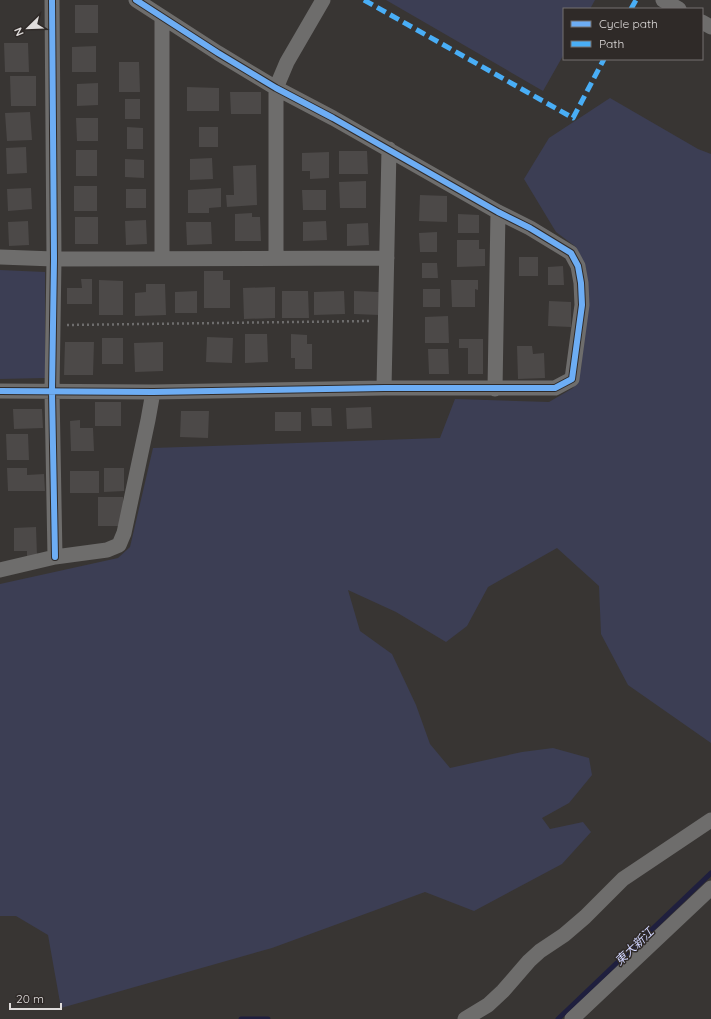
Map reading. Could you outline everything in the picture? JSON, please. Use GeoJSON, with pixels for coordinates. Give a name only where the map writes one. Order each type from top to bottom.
{"type":"FeatureCollection","features":[{"type":"Feature","properties":{"kind":"street"},"geometry":{"type":"LineString","coordinates":[[52,0],[54,259],[52,392],[55,557]]}},
{"type":"Feature","properties":{"kind":"street"},"geometry":{"type":"LineString","coordinates":[[0,391],[153,392],[384,388],[555,388],[572,379],[582,305],[581,283],[578,266],[571,253],[530,228],[498,212],[389,149],[276,88],[218,53],[136,0]]}},
{"type":"Feature","properties":{"kind":"street"},"geometry":{"type":"LineString","coordinates":[[276,258],[276,88],[287,62],[323,0]]}},
{"type":"Feature","properties":{"kind":"street"},"geometry":{"type":"LineString","coordinates":[[663,0],[677,8]]}},
{"type":"Feature","properties":{"kind":"street"},"geometry":{"type":"LineString","coordinates":[[162,17],[162,258]]}},
{"type":"Feature","properties":{"kind":"street"},"geometry":{"type":"LineString","coordinates":[[384,388],[389,149]]}},
{"type":"Feature","properties":{"kind":"street"},"geometry":{"type":"LineString","coordinates":[[494,389],[498,212]]}},
{"type":"Feature","properties":{"kind":"street"},"geometry":{"type":"LineString","coordinates":[[0,257],[54,259],[387,258]]}},
{"type":"Feature","properties":{"kind":"street"},"geometry":{"type":"LineString","coordinates":[[0,570],[55,557],[107,550],[119,545],[124,533],[153,392]]}},
{"type":"Feature","properties":{"kind":"street"},"geometry":{"type":"LineString","coordinates":[[466,1019],[488,1005],[503,991],[529,961],[540,951],[580,922],[623,879],[711,820]]}},
{"type":"Feature","properties":{"kind":"street"},"geometry":{"type":"LineString","coordinates":[[572,1019],[711,888]]}},
{"type":"Feature","properties":{"kind":"path"},"geometry":{"type":"LineString","coordinates":[[53,325],[386,321]]}},
{"type":"Feature","properties":{"kind":"shaded area"},"geometry":{"type":"Polygon","coordinates":[[[386,0],[595,0],[591,8],[563,8],[563,56],[543,91],[386,0]]]}},
{"type":"Feature","properties":{"kind":"shaded area"},"geometry":{"type":"Polygon","coordinates":[[[610,98],[698,149],[711,154],[711,743],[628,685],[601,634],[599,586],[557,548],[488,587],[467,626],[446,642],[396,612],[348,590],[360,631],[392,654],[416,705],[430,744],[450,768],[522,752],[553,748],[589,758],[592,775],[569,803],[542,818],[550,829],[583,822],[591,832],[562,864],[474,911],[425,892],[272,948],[61,1008],[48,935],[16,916],[0,916],[0,584],[118,558],[130,547],[153,448],[440,438],[455,399],[549,402],[573,388],[581,369],[587,296],[586,268],[576,247],[556,232],[524,179],[549,138],[610,98]]]}},
{"type":"Feature","properties":{"kind":"shaded area"},"geometry":{"type":"Polygon","coordinates":[[[0,270],[45,272],[45,378],[0,379],[0,270]]]}},
{"type":"Feature","properties":{"kind":"building"},"geometry":{"type":"Polygon","coordinates":[[[75,5],[98,5],[98,33],[75,33],[75,5]]]}},
{"type":"Feature","properties":{"kind":"building"},"geometry":{"type":"Polygon","coordinates":[[[4,43],[28,43],[29,72],[5,72],[4,43]]]}},
{"type":"Feature","properties":{"kind":"building"},"geometry":{"type":"Polygon","coordinates":[[[96,46],[96,72],[72,72],[72,47],[96,46]]]}},
{"type":"Feature","properties":{"kind":"building"},"geometry":{"type":"Polygon","coordinates":[[[119,62],[139,62],[140,92],[119,92],[119,62]]]}},
{"type":"Feature","properties":{"kind":"building"},"geometry":{"type":"Polygon","coordinates":[[[10,76],[36,76],[36,106],[11,106],[10,76]]]}},
{"type":"Feature","properties":{"kind":"building"},"geometry":{"type":"Polygon","coordinates":[[[98,83],[98,105],[77,106],[77,84],[98,83]]]}},
{"type":"Feature","properties":{"kind":"building"},"geometry":{"type":"Polygon","coordinates":[[[187,87],[219,88],[219,111],[187,111],[187,87]]]}},
{"type":"Feature","properties":{"kind":"building"},"geometry":{"type":"Polygon","coordinates":[[[230,92],[261,92],[261,114],[231,114],[230,92]]]}},
{"type":"Feature","properties":{"kind":"building"},"geometry":{"type":"Polygon","coordinates":[[[125,99],[140,99],[140,119],[125,119],[125,99]]]}},
{"type":"Feature","properties":{"kind":"building"},"geometry":{"type":"Polygon","coordinates":[[[30,112],[32,140],[7,141],[5,113],[30,112]]]}},
{"type":"Feature","properties":{"kind":"building"},"geometry":{"type":"Polygon","coordinates":[[[76,118],[98,118],[98,141],[77,141],[76,118]]]}},
{"type":"Feature","properties":{"kind":"building"},"geometry":{"type":"Polygon","coordinates":[[[127,127],[143,128],[143,149],[127,149],[127,127]]]}},
{"type":"Feature","properties":{"kind":"building"},"geometry":{"type":"Polygon","coordinates":[[[199,127],[218,127],[218,147],[199,147],[199,127]]]}},
{"type":"Feature","properties":{"kind":"building"},"geometry":{"type":"Polygon","coordinates":[[[26,147],[27,173],[7,174],[6,148],[26,147]]]}},
{"type":"Feature","properties":{"kind":"building"},"geometry":{"type":"Polygon","coordinates":[[[76,150],[97,150],[97,176],[76,176],[76,150]]]}},
{"type":"Feature","properties":{"kind":"building"},"geometry":{"type":"Polygon","coordinates":[[[339,151],[367,151],[368,174],[339,174],[339,151]]]}},
{"type":"Feature","properties":{"kind":"building"},"geometry":{"type":"Polygon","coordinates":[[[329,152],[329,178],[310,179],[310,171],[302,171],[302,153],[329,152]]]}},
{"type":"Feature","properties":{"kind":"building"},"geometry":{"type":"Polygon","coordinates":[[[212,158],[213,179],[190,180],[190,159],[212,158]]]}},
{"type":"Feature","properties":{"kind":"building"},"geometry":{"type":"Polygon","coordinates":[[[125,159],[144,160],[144,178],[125,177],[125,159]]]}},
{"type":"Feature","properties":{"kind":"building"},"geometry":{"type":"Polygon","coordinates":[[[256,165],[257,205],[227,207],[226,195],[234,195],[233,166],[256,165]]]}},
{"type":"Feature","properties":{"kind":"building"},"geometry":{"type":"Polygon","coordinates":[[[366,181],[366,208],[340,208],[339,182],[366,181]]]}},
{"type":"Feature","properties":{"kind":"building"},"geometry":{"type":"Polygon","coordinates":[[[74,186],[97,186],[97,211],[74,211],[74,186]]]}},
{"type":"Feature","properties":{"kind":"building"},"geometry":{"type":"Polygon","coordinates":[[[31,188],[32,209],[8,211],[7,189],[31,188]]]}},
{"type":"Feature","properties":{"kind":"building"},"geometry":{"type":"Polygon","coordinates":[[[221,188],[221,207],[209,208],[209,213],[188,213],[188,190],[221,188]]]}},
{"type":"Feature","properties":{"kind":"building"},"geometry":{"type":"Polygon","coordinates":[[[126,189],[146,189],[146,208],[126,208],[126,189]]]}},
{"type":"Feature","properties":{"kind":"building"},"geometry":{"type":"Polygon","coordinates":[[[302,190],[326,190],[326,210],[303,210],[302,190]]]}},
{"type":"Feature","properties":{"kind":"building"},"geometry":{"type":"Polygon","coordinates":[[[420,195],[447,196],[447,222],[419,221],[420,195]]]}},
{"type":"Feature","properties":{"kind":"building"},"geometry":{"type":"Polygon","coordinates":[[[252,213],[252,217],[260,217],[261,241],[235,241],[235,214],[252,213]]]}},
{"type":"Feature","properties":{"kind":"building"},"geometry":{"type":"Polygon","coordinates":[[[458,214],[479,215],[479,233],[458,233],[458,214]]]}},
{"type":"Feature","properties":{"kind":"building"},"geometry":{"type":"Polygon","coordinates":[[[75,217],[98,217],[98,244],[75,244],[75,217]]]}},
{"type":"Feature","properties":{"kind":"building"},"geometry":{"type":"Polygon","coordinates":[[[146,220],[147,244],[126,245],[125,221],[146,220]]]}},
{"type":"Feature","properties":{"kind":"building"},"geometry":{"type":"Polygon","coordinates":[[[28,221],[29,245],[9,246],[8,222],[28,221]]]}},
{"type":"Feature","properties":{"kind":"building"},"geometry":{"type":"Polygon","coordinates":[[[326,221],[327,240],[303,241],[303,222],[326,221]]]}},
{"type":"Feature","properties":{"kind":"building"},"geometry":{"type":"Polygon","coordinates":[[[186,222],[211,222],[212,244],[187,245],[186,222]]]}},
{"type":"Feature","properties":{"kind":"building"},"geometry":{"type":"Polygon","coordinates":[[[368,223],[369,245],[347,246],[347,224],[368,223]]]}},
{"type":"Feature","properties":{"kind":"building"},"geometry":{"type":"Polygon","coordinates":[[[437,232],[437,252],[420,252],[419,233],[437,232]]]}},
{"type":"Feature","properties":{"kind":"building"},"geometry":{"type":"Polygon","coordinates":[[[457,240],[479,240],[479,249],[485,249],[485,266],[457,267],[457,240]]]}},
{"type":"Feature","properties":{"kind":"building"},"geometry":{"type":"Polygon","coordinates":[[[519,257],[538,257],[538,276],[519,276],[519,257]]]}},
{"type":"Feature","properties":{"kind":"building"},"geometry":{"type":"Polygon","coordinates":[[[422,263],[437,263],[438,278],[422,278],[422,263]]]}},
{"type":"Feature","properties":{"kind":"building"},"geometry":{"type":"Polygon","coordinates":[[[563,266],[564,285],[548,285],[548,267],[563,266]]]}},
{"type":"Feature","properties":{"kind":"building"},"geometry":{"type":"Polygon","coordinates":[[[204,271],[223,271],[223,280],[230,280],[230,308],[204,308],[204,271]]]}},
{"type":"Feature","properties":{"kind":"building"},"geometry":{"type":"Polygon","coordinates":[[[81,279],[92,279],[92,304],[67,304],[67,288],[82,288],[81,279]]]}},
{"type":"Feature","properties":{"kind":"building"},"geometry":{"type":"Polygon","coordinates":[[[99,280],[123,281],[123,315],[99,315],[99,280]]]}},
{"type":"Feature","properties":{"kind":"building"},"geometry":{"type":"Polygon","coordinates":[[[451,280],[478,280],[478,290],[475,289],[475,307],[452,307],[451,280]]]}},
{"type":"Feature","properties":{"kind":"building"},"geometry":{"type":"Polygon","coordinates":[[[146,284],[165,284],[166,315],[135,316],[135,293],[146,292],[146,284]]]}},
{"type":"Feature","properties":{"kind":"building"},"geometry":{"type":"Polygon","coordinates":[[[275,287],[275,318],[244,319],[243,288],[275,287]]]}},
{"type":"Feature","properties":{"kind":"building"},"geometry":{"type":"Polygon","coordinates":[[[423,289],[440,289],[440,307],[423,307],[423,289]]]}},
{"type":"Feature","properties":{"kind":"building"},"geometry":{"type":"Polygon","coordinates":[[[197,291],[197,313],[175,313],[175,292],[197,291]]]}},
{"type":"Feature","properties":{"kind":"building"},"geometry":{"type":"Polygon","coordinates":[[[282,291],[308,291],[309,318],[282,318],[282,291]]]}},
{"type":"Feature","properties":{"kind":"building"},"geometry":{"type":"Polygon","coordinates":[[[344,291],[345,314],[314,315],[314,292],[344,291]]]}},
{"type":"Feature","properties":{"kind":"building"},"geometry":{"type":"Polygon","coordinates":[[[354,291],[379,292],[379,315],[354,314],[354,291]]]}},
{"type":"Feature","properties":{"kind":"building"},"geometry":{"type":"Polygon","coordinates":[[[549,301],[571,302],[571,327],[548,326],[549,301]]]}},
{"type":"Feature","properties":{"kind":"building"},"geometry":{"type":"Polygon","coordinates":[[[448,316],[449,343],[425,343],[425,317],[448,316]]]}},
{"type":"Feature","properties":{"kind":"building"},"geometry":{"type":"Polygon","coordinates":[[[245,334],[267,334],[268,362],[245,363],[245,334]]]}},
{"type":"Feature","properties":{"kind":"building"},"geometry":{"type":"Polygon","coordinates":[[[291,334],[307,335],[307,344],[312,344],[312,369],[295,369],[295,358],[291,358],[291,334]]]}},
{"type":"Feature","properties":{"kind":"building"},"geometry":{"type":"Polygon","coordinates":[[[207,337],[233,338],[232,363],[206,362],[207,337]]]}},
{"type":"Feature","properties":{"kind":"building"},"geometry":{"type":"Polygon","coordinates":[[[102,338],[123,338],[123,364],[102,364],[102,338]]]}},
{"type":"Feature","properties":{"kind":"building"},"geometry":{"type":"Polygon","coordinates":[[[459,339],[483,339],[483,374],[468,374],[468,348],[459,348],[459,339]]]}},
{"type":"Feature","properties":{"kind":"building"},"geometry":{"type":"Polygon","coordinates":[[[65,342],[94,342],[93,375],[64,375],[65,342]]]}},
{"type":"Feature","properties":{"kind":"building"},"geometry":{"type":"Polygon","coordinates":[[[163,342],[163,371],[135,372],[134,343],[163,342]]]}},
{"type":"Feature","properties":{"kind":"building"},"geometry":{"type":"Polygon","coordinates":[[[517,346],[532,346],[533,354],[544,353],[545,378],[518,379],[517,346]]]}},
{"type":"Feature","properties":{"kind":"building"},"geometry":{"type":"Polygon","coordinates":[[[428,349],[448,349],[449,374],[429,374],[428,349]]]}},
{"type":"Feature","properties":{"kind":"building"},"geometry":{"type":"Polygon","coordinates":[[[95,402],[121,402],[121,426],[95,426],[95,402]]]}},
{"type":"Feature","properties":{"kind":"building"},"geometry":{"type":"Polygon","coordinates":[[[371,407],[372,428],[347,429],[346,408],[371,407]]]}},
{"type":"Feature","properties":{"kind":"building"},"geometry":{"type":"Polygon","coordinates":[[[311,408],[331,408],[332,426],[312,426],[311,408]]]}},
{"type":"Feature","properties":{"kind":"building"},"geometry":{"type":"Polygon","coordinates":[[[13,409],[42,409],[43,428],[14,429],[13,409]]]}},
{"type":"Feature","properties":{"kind":"building"},"geometry":{"type":"Polygon","coordinates":[[[181,411],[209,411],[208,438],[180,437],[181,411]]]}},
{"type":"Feature","properties":{"kind":"building"},"geometry":{"type":"Polygon","coordinates":[[[275,412],[301,412],[301,431],[275,431],[275,412]]]}},
{"type":"Feature","properties":{"kind":"building"},"geometry":{"type":"Polygon","coordinates":[[[80,420],[80,428],[93,428],[94,451],[71,451],[70,421],[80,420]]]}},
{"type":"Feature","properties":{"kind":"building"},"geometry":{"type":"Polygon","coordinates":[[[6,434],[28,434],[29,460],[7,460],[6,434]]]}},
{"type":"Feature","properties":{"kind":"building"},"geometry":{"type":"Polygon","coordinates":[[[7,468],[27,468],[27,475],[44,474],[45,491],[8,491],[7,468]]]}},
{"type":"Feature","properties":{"kind":"building"},"geometry":{"type":"Polygon","coordinates":[[[104,468],[124,468],[124,491],[104,492],[104,468]]]}},
{"type":"Feature","properties":{"kind":"building"},"geometry":{"type":"Polygon","coordinates":[[[70,471],[99,471],[99,493],[70,493],[70,471]]]}},
{"type":"Feature","properties":{"kind":"building"},"geometry":{"type":"Polygon","coordinates":[[[98,497],[123,497],[123,526],[98,526],[98,497]]]}},
{"type":"Feature","properties":{"kind":"building"},"geometry":{"type":"Polygon","coordinates":[[[36,527],[37,556],[27,556],[27,551],[14,551],[14,528],[36,527]]]}},
{"type":"Feature","properties":{"kind":"waterway","name":"東大新江"},"geometry":{"type":"LineString","coordinates":[[558,1019],[711,873]]}},
{"type":"Feature","properties":{"kind":"waterway"},"geometry":{"type":"LineString","coordinates":[[241,1019],[268,1019]]}},
{"type":"Feature","properties":{"kind":"marked path"},"geometry":{"type":"LineString","coordinates":[[364,0],[573,118],[603,60]]}},
{"type":"Feature","properties":{"kind":"marked path"},"geometry":{"type":"LineString","coordinates":[[632,8],[636,0]]}},
{"type":"Feature","properties":{"kind":"cycle path"},"geometry":{"type":"LineString","coordinates":[[52,0],[54,259],[52,391],[55,557]]}},
{"type":"Feature","properties":{"kind":"cycle path"},"geometry":{"type":"LineString","coordinates":[[0,391],[153,392],[384,388],[555,388],[572,379],[582,305],[581,283],[578,266],[571,253],[530,228],[498,212],[333,118],[276,88],[218,53],[136,0]]}}]}
